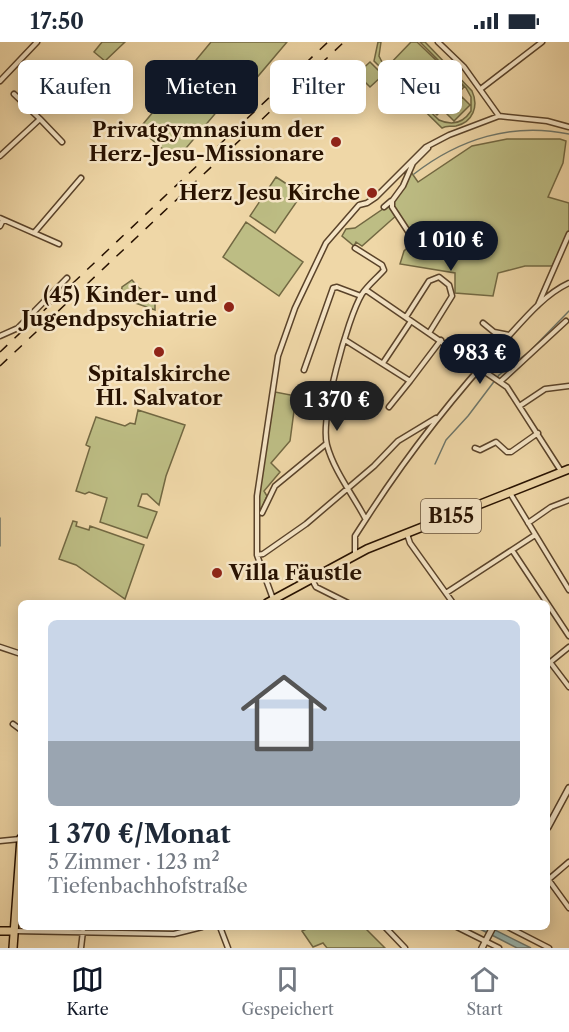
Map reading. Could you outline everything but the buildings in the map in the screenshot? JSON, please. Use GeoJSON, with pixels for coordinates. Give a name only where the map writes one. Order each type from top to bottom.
{"type":"FeatureCollection","features":[{"type":"Feature","properties":{"kind":"main road","name":"B155"},"geometry":{"type":"LineString","coordinates":[[272,600],[355,554],[565,471]]}},
{"type":"Feature","properties":{"kind":"main road"},"geometry":{"type":"LineString","coordinates":[[13,948],[18,878]]}},
{"type":"Feature","properties":{"kind":"main road"},"geometry":{"type":"LineString","coordinates":[[0,931],[14,931]]}},
{"type":"Feature","properties":{"kind":"street"},"geometry":{"type":"LineString","coordinates":[[0,81],[38,42]]}},
{"type":"Feature","properties":{"kind":"street"},"geometry":{"type":"LineString","coordinates":[[438,42],[482,88],[499,116]]}},
{"type":"Feature","properties":{"kind":"street"},"geometry":{"type":"LineString","coordinates":[[482,88],[542,42]]}},
{"type":"Feature","properties":{"kind":"street"},"geometry":{"type":"LineString","coordinates":[[14,93],[62,142]]}},
{"type":"Feature","properties":{"kind":"street"},"geometry":{"type":"LineString","coordinates":[[270,600],[257,555],[257,496],[260,462],[281,345],[313,268],[327,243],[349,214],[359,205],[370,201],[401,173],[413,157],[432,143],[499,116],[547,121],[569,127]]}},
{"type":"Feature","properties":{"kind":"street"},"geometry":{"type":"LineString","coordinates":[[0,156],[40,119]]}},
{"type":"Feature","properties":{"kind":"street"},"geometry":{"type":"LineString","coordinates":[[384,207],[392,201],[403,186],[413,163],[432,143]]}},
{"type":"Feature","properties":{"kind":"street"},"geometry":{"type":"LineString","coordinates":[[34,233],[81,178]]}},
{"type":"Feature","properties":{"kind":"street"},"geometry":{"type":"LineString","coordinates":[[392,201],[392,207],[409,233]]}},
{"type":"Feature","properties":{"kind":"street"},"geometry":{"type":"LineString","coordinates":[[0,226],[2,219],[59,244]]}},
{"type":"Feature","properties":{"kind":"street"},"geometry":{"type":"LineString","coordinates":[[536,307],[569,234]]}},
{"type":"Feature","properties":{"kind":"street"},"geometry":{"type":"LineString","coordinates":[[355,248],[382,265],[384,270],[361,296],[345,340],[328,409],[326,444],[366,519]]}},
{"type":"Feature","properties":{"kind":"street"},"geometry":{"type":"LineString","coordinates":[[405,317],[429,281],[439,277],[449,285],[452,296],[429,333]]}},
{"type":"Feature","properties":{"kind":"street"},"geometry":{"type":"LineString","coordinates":[[0,336],[18,328],[67,278]]}},
{"type":"Feature","properties":{"kind":"street"},"geometry":{"type":"LineString","coordinates":[[355,554],[355,536],[441,416],[509,335],[536,307],[569,283]]}},
{"type":"Feature","properties":{"kind":"street"},"geometry":{"type":"LineString","coordinates":[[304,370],[333,288],[338,287],[361,296]]}},
{"type":"Feature","properties":{"kind":"street"},"geometry":{"type":"LineString","coordinates":[[366,290],[498,379],[521,405],[565,471]]}},
{"type":"Feature","properties":{"kind":"street"},"geometry":{"type":"LineString","coordinates":[[383,363],[411,321]]}},
{"type":"Feature","properties":{"kind":"street"},"geometry":{"type":"LineString","coordinates":[[498,379],[567,321]]}},
{"type":"Feature","properties":{"kind":"street"},"geometry":{"type":"LineString","coordinates":[[483,323],[494,332],[509,335]]}},
{"type":"Feature","properties":{"kind":"street"},"geometry":{"type":"LineString","coordinates":[[345,340],[410,381]]}},
{"type":"Feature","properties":{"kind":"street"},"geometry":{"type":"LineString","coordinates":[[389,407],[441,340]]}},
{"type":"Feature","properties":{"kind":"street"},"geometry":{"type":"LineString","coordinates":[[521,405],[545,389],[569,386]]}},
{"type":"Feature","properties":{"kind":"street"},"geometry":{"type":"LineString","coordinates":[[257,555],[263,554],[294,534],[349,488],[398,441],[441,416]]}},
{"type":"Feature","properties":{"kind":"street"},"geometry":{"type":"LineString","coordinates":[[475,447],[480,450],[494,442],[508,452],[513,452],[537,432]]}},
{"type":"Feature","properties":{"kind":"street"},"geometry":{"type":"LineString","coordinates":[[262,513],[275,486],[326,444]]}},
{"type":"Feature","properties":{"kind":"street"},"geometry":{"type":"LineString","coordinates":[[510,493],[569,590]]}},
{"type":"Feature","properties":{"kind":"street"},"geometry":{"type":"LineString","coordinates":[[528,523],[551,507],[569,501]]}},
{"type":"Feature","properties":{"kind":"street"},"geometry":{"type":"LineString","coordinates":[[406,534],[451,600]]}},
{"type":"Feature","properties":{"kind":"street"},"geometry":{"type":"LineString","coordinates":[[446,593],[536,535]]}},
{"type":"Feature","properties":{"kind":"street"},"geometry":{"type":"LineString","coordinates":[[512,550],[545,600]]}},
{"type":"Feature","properties":{"kind":"street"},"geometry":{"type":"LineString","coordinates":[[311,578],[316,587],[342,600]]}},
{"type":"Feature","properties":{"kind":"street"},"geometry":{"type":"LineString","coordinates":[[550,607],[569,636]]}},
{"type":"Feature","properties":{"kind":"street"},"geometry":{"type":"LineString","coordinates":[[0,646],[18,653]]}},
{"type":"Feature","properties":{"kind":"street"},"geometry":{"type":"LineString","coordinates":[[550,662],[569,647]]}},
{"type":"Feature","properties":{"kind":"street"},"geometry":{"type":"LineString","coordinates":[[550,664],[569,687]]}},
{"type":"Feature","properties":{"kind":"street"},"geometry":{"type":"LineString","coordinates":[[14,724],[18,727]]}},
{"type":"Feature","properties":{"kind":"street"},"geometry":{"type":"LineString","coordinates":[[550,823],[569,788]]}},
{"type":"Feature","properties":{"kind":"street"},"geometry":{"type":"LineString","coordinates":[[0,840],[18,838]]}},
{"type":"Feature","properties":{"kind":"street"},"geometry":{"type":"LineString","coordinates":[[550,877],[569,862]]}},
{"type":"Feature","properties":{"kind":"street"},"geometry":{"type":"LineString","coordinates":[[550,882],[569,908]]}},
{"type":"Feature","properties":{"kind":"street"},"geometry":{"type":"LineString","coordinates":[[14,931],[179,933],[190,930]]}},
{"type":"Feature","properties":{"kind":"street"},"geometry":{"type":"LineString","coordinates":[[221,930],[228,948]]}},
{"type":"Feature","properties":{"kind":"street"},"geometry":{"type":"LineString","coordinates":[[388,930],[405,948]]}},
{"type":"Feature","properties":{"kind":"street"},"geometry":{"type":"LineString","coordinates":[[463,930],[499,948]]}},
{"type":"Feature","properties":{"kind":"street"},"geometry":{"type":"LineString","coordinates":[[482,948],[492,930]]}},
{"type":"Feature","properties":{"kind":"street"},"geometry":{"type":"LineString","coordinates":[[514,930],[549,948]]}},
{"type":"Feature","properties":{"kind":"street"},"geometry":{"type":"LineString","coordinates":[[81,948],[83,931]]}},
{"type":"Feature","properties":{"kind":"green space"},"geometry":{"type":"Polygon","coordinates":[[[102,42],[125,42],[106,60],[94,52],[102,42]]]}},
{"type":"Feature","properties":{"kind":"green space"},"geometry":{"type":"Polygon","coordinates":[[[211,42],[287,42],[258,76],[258,60],[196,60],[211,42]]]}},
{"type":"Feature","properties":{"kind":"green space"},"geometry":{"type":"Polygon","coordinates":[[[378,42],[381,42],[379,56],[381,60],[378,60],[378,65],[374,61],[378,42]]]}},
{"type":"Feature","properties":{"kind":"green space"},"geometry":{"type":"Polygon","coordinates":[[[411,42],[417,42],[436,60],[394,60],[411,42]]]}},
{"type":"Feature","properties":{"kind":"green space"},"geometry":{"type":"Polygon","coordinates":[[[420,42],[425,42],[442,60],[438,60],[420,42]]]}},
{"type":"Feature","properties":{"kind":"green space"},"geometry":{"type":"Polygon","coordinates":[[[370,62],[378,70],[378,80],[370,87],[366,83],[366,66],[370,62]]]}},
{"type":"Feature","properties":{"kind":"green space"},"geometry":{"type":"Polygon","coordinates":[[[462,81],[472,91],[475,102],[473,113],[462,124],[442,128],[428,114],[433,114],[439,120],[448,123],[461,121],[471,111],[471,97],[462,81]]]}},
{"type":"Feature","properties":{"kind":"green space"},"geometry":{"type":"Polygon","coordinates":[[[462,97],[470,105],[462,113],[462,97]]]}},
{"type":"Feature","properties":{"kind":"green space"},"geometry":{"type":"Polygon","coordinates":[[[151,114],[215,114],[176,160],[139,129],[151,114]]]}},
{"type":"Feature","properties":{"kind":"green space"},"geometry":{"type":"Polygon","coordinates":[[[447,114],[461,114],[454,121],[447,114]]]}},
{"type":"Feature","properties":{"kind":"green space"},"geometry":{"type":"Polygon","coordinates":[[[507,139],[566,141],[563,163],[548,197],[569,203],[569,233],[552,266],[525,266],[498,273],[493,296],[455,293],[455,273],[400,264],[404,251],[416,240],[398,214],[362,246],[356,242],[354,246],[342,236],[346,229],[355,228],[393,202],[411,172],[418,182],[472,146],[507,139]]]}},
{"type":"Feature","properties":{"kind":"green space"},"geometry":{"type":"Polygon","coordinates":[[[276,177],[302,194],[275,233],[250,216],[276,177]]]}},
{"type":"Feature","properties":{"kind":"green space"},"geometry":{"type":"Polygon","coordinates":[[[246,222],[303,262],[279,296],[223,257],[246,222]]]}},
{"type":"Feature","properties":{"kind":"green space"},"geometry":{"type":"Polygon","coordinates":[[[132,280],[139,288],[155,297],[155,310],[121,298],[122,287],[132,280]]]}},
{"type":"Feature","properties":{"kind":"green space"},"geometry":{"type":"Polygon","coordinates":[[[275,392],[296,396],[290,441],[271,463],[280,472],[264,491],[267,496],[258,516],[261,474],[275,392]]]}},
{"type":"Feature","properties":{"kind":"green space"},"geometry":{"type":"Polygon","coordinates":[[[138,410],[185,425],[166,476],[159,505],[147,494],[142,494],[138,506],[157,512],[147,538],[100,522],[107,498],[89,492],[85,494],[76,491],[90,447],[86,445],[96,417],[125,426],[130,423],[135,424],[138,410]]]}},
{"type":"Feature","properties":{"kind":"green space"},"geometry":{"type":"Polygon","coordinates":[[[73,521],[77,522],[76,526],[89,530],[90,526],[144,545],[125,599],[76,565],[59,559],[73,521]]]}},
{"type":"Feature","properties":{"kind":"green space"},"geometry":{"type":"Polygon","coordinates":[[[367,930],[385,948],[327,948],[323,943],[313,947],[302,931],[367,930]]]}},
{"type":"Feature","properties":{"kind":"water"},"geometry":{"type":"Polygon","coordinates":[[[482,930],[495,930],[531,948],[517,948],[482,930]]]}},
{"type":"Feature","properties":{"kind":"waterway"},"geometry":{"type":"LineString","coordinates":[[414,174],[449,151],[487,136],[527,130],[569,134]]}},
{"type":"Feature","properties":{"kind":"waterway"},"geometry":{"type":"LineString","coordinates":[[435,464],[446,440],[468,416],[499,375],[530,351],[569,311]]}},
{"type":"Feature","properties":{"kind":"waterway"},"geometry":{"type":"LineString","coordinates":[[0,518],[0,546]]}},
{"type":"Feature","properties":{"kind":"railway"},"geometry":{"type":"LineString","coordinates":[[0,352],[328,42]]}},
{"type":"Feature","properties":{"kind":"railway"},"geometry":{"type":"LineString","coordinates":[[0,366],[344,42]]}},
{"type":"Feature","properties":{"kind":"place","name":"Privatgymnasium der Herz-Jesu-Missionare"},"geometry":{"type":"Point","coordinates":[336,142]}},
{"type":"Feature","properties":{"kind":"place","name":"Herz Jesu Kirche"},"geometry":{"type":"Point","coordinates":[372,193]}},
{"type":"Feature","properties":{"kind":"place","name":"(45) Kinder- und Jugendpsychiatrie"},"geometry":{"type":"Point","coordinates":[229,307]}},
{"type":"Feature","properties":{"kind":"place","name":"Spitalskirche Hl. Salvator"},"geometry":{"type":"Point","coordinates":[159,352]}},
{"type":"Feature","properties":{"kind":"place","name":"Villa Fäustle"},"geometry":{"type":"Point","coordinates":[217,573]}}]}
